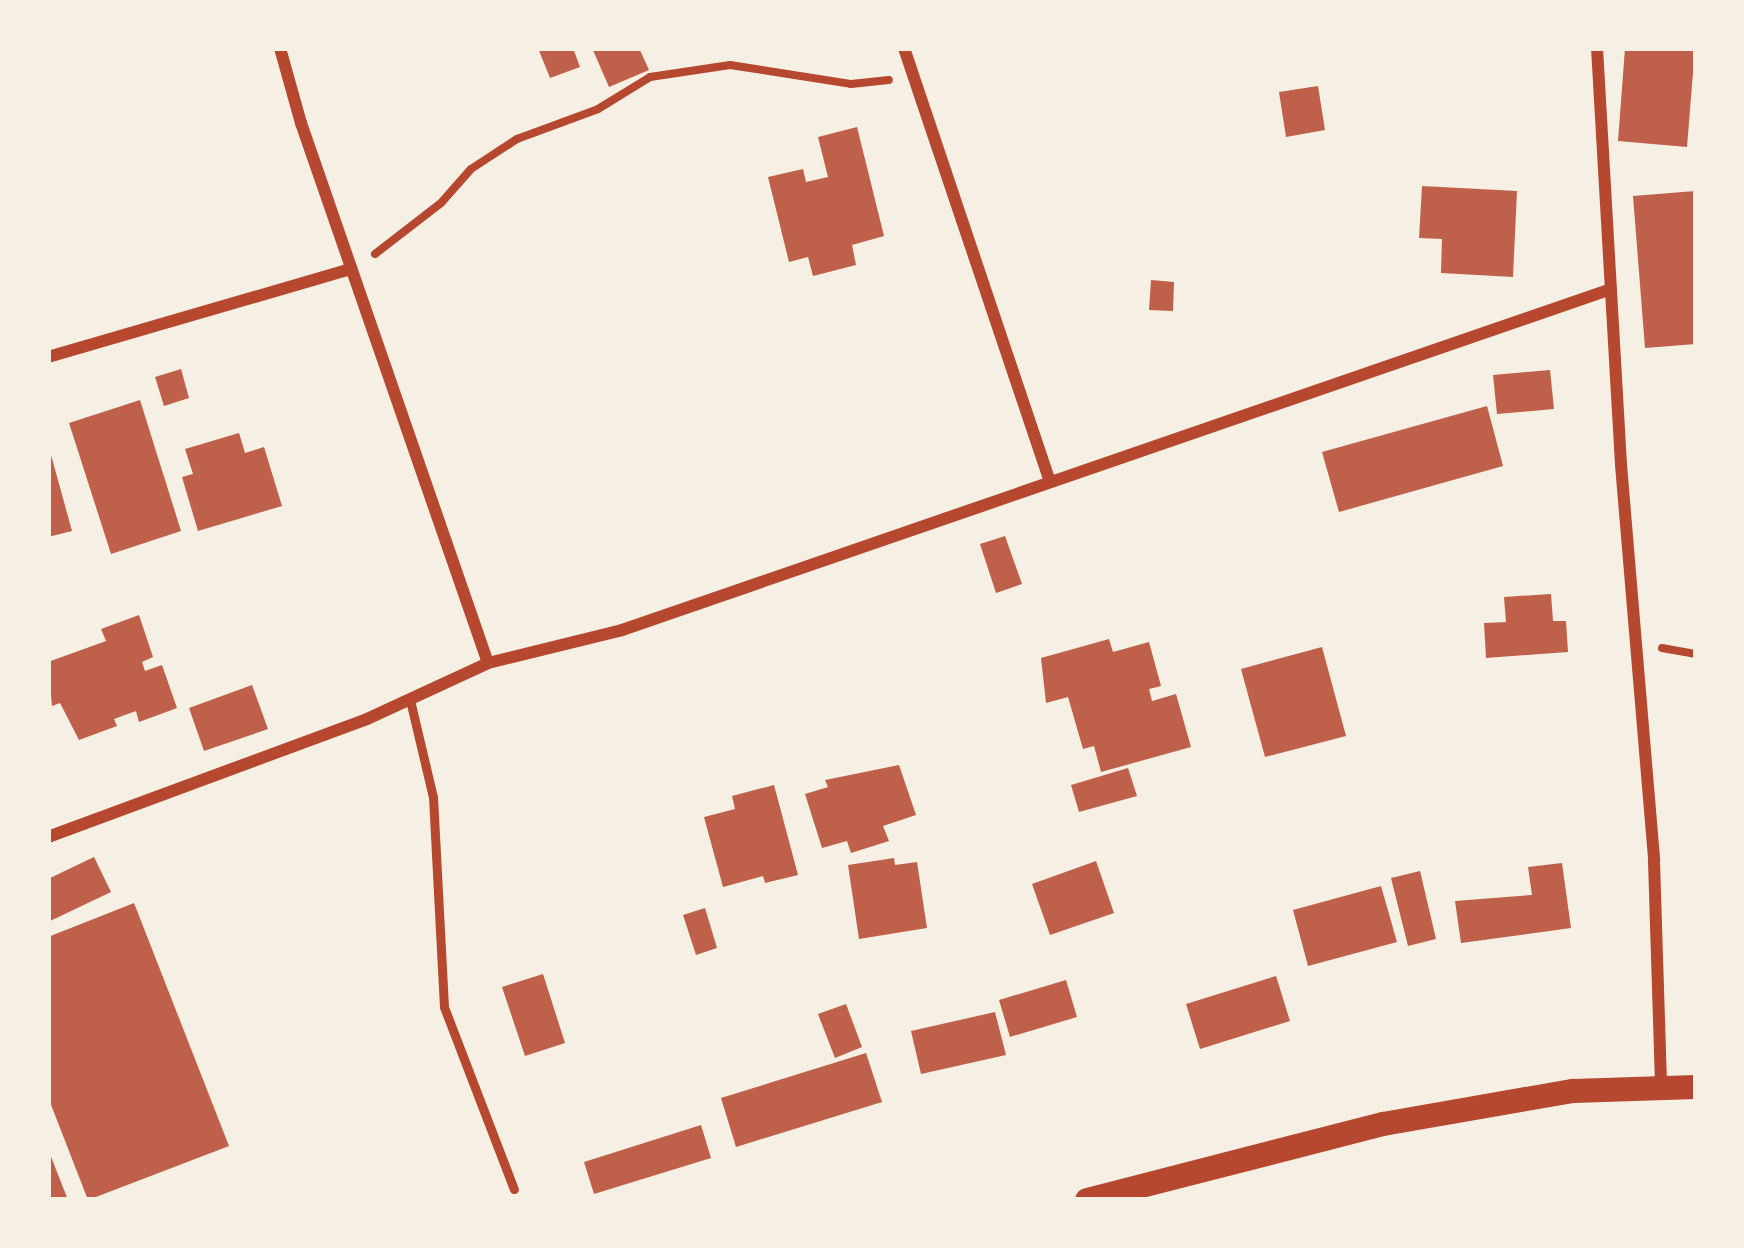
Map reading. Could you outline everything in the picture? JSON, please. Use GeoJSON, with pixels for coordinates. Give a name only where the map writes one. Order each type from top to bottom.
{"type":"FeatureCollection","features":[{"type":"Feature","properties":{"kind":"main road"},"geometry":{"type":"LineString","coordinates":[[1088,1200],[1383,1124],[1573,1090],[1696,1088]]}},
{"type":"Feature","properties":{"kind":"street"},"geometry":{"type":"LineString","coordinates":[[280,48],[488,663]]}},
{"type":"Feature","properties":{"kind":"street"},"geometry":{"type":"LineString","coordinates":[[904,48],[1050,481]]}},
{"type":"Feature","properties":{"kind":"street"},"geometry":{"type":"LineString","coordinates":[[1598,48],[1654,861],[1661,1086]]}},
{"type":"Feature","properties":{"kind":"street"},"geometry":{"type":"LineString","coordinates":[[48,356],[351,269]]}},
{"type":"Feature","properties":{"kind":"street"},"geometry":{"type":"LineString","coordinates":[[48,837],[410,700],[488,663],[622,630],[1611,289]]}},
{"type":"Feature","properties":{"kind":"lane"},"geometry":{"type":"LineString","coordinates":[[410,700],[433,797],[444,1007],[514,1189]]}},
{"type":"Feature","properties":{"kind":"path"},"geometry":{"type":"LineString","coordinates":[[351,269],[394,243],[471,169],[517,140],[598,109],[650,77],[730,65],[851,84],[914,76]]}},
{"type":"Feature","properties":{"kind":"building"},"geometry":{"type":"Polygon","coordinates":[[[538,48],[573,48],[580,67],[550,78],[538,48]]]}},
{"type":"Feature","properties":{"kind":"building"},"geometry":{"type":"Polygon","coordinates":[[[592,48],[639,48],[649,70],[609,87],[592,48]]]}},
{"type":"Feature","properties":{"kind":"building"},"geometry":{"type":"Polygon","coordinates":[[[1625,48],[1695,48],[1687,147],[1618,141],[1625,48]]]}},
{"type":"Feature","properties":{"kind":"building"},"geometry":{"type":"Polygon","coordinates":[[[1318,86],[1325,130],[1286,137],[1279,92],[1318,86]]]}},
{"type":"Feature","properties":{"kind":"building"},"geometry":{"type":"Polygon","coordinates":[[[857,127],[884,236],[852,245],[856,265],[813,276],[808,257],[789,262],[768,177],[803,169],[806,182],[828,177],[818,137],[857,127]]]}},
{"type":"Feature","properties":{"kind":"building"},"geometry":{"type":"Polygon","coordinates":[[[1422,186],[1517,191],[1513,277],[1441,273],[1442,239],[1419,238],[1422,186]]]}},
{"type":"Feature","properties":{"kind":"building"},"geometry":{"type":"Polygon","coordinates":[[[1695,191],[1696,344],[1645,348],[1633,196],[1695,191]]]}},
{"type":"Feature","properties":{"kind":"building"},"geometry":{"type":"Polygon","coordinates":[[[1151,280],[1174,282],[1173,311],[1149,310],[1151,280]]]}},
{"type":"Feature","properties":{"kind":"building"},"geometry":{"type":"Polygon","coordinates":[[[181,369],[189,398],[164,406],[155,377],[181,369]]]}},
{"type":"Feature","properties":{"kind":"building"},"geometry":{"type":"Polygon","coordinates":[[[1550,370],[1554,409],[1497,414],[1493,375],[1550,370]]]}},
{"type":"Feature","properties":{"kind":"building"},"geometry":{"type":"Polygon","coordinates":[[[140,400],[181,531],[111,554],[69,423],[140,400]]]}},
{"type":"Feature","properties":{"kind":"building"},"geometry":{"type":"Polygon","coordinates":[[[1487,406],[1503,466],[1339,512],[1322,452],[1487,406]]]}},
{"type":"Feature","properties":{"kind":"building"},"geometry":{"type":"Polygon","coordinates":[[[239,433],[245,453],[264,447],[282,506],[198,531],[182,477],[193,474],[185,449],[239,433]]]}},
{"type":"Feature","properties":{"kind":"building"},"geometry":{"type":"Polygon","coordinates":[[[48,444],[72,531],[48,537],[48,444]]]}},
{"type":"Feature","properties":{"kind":"building"},"geometry":{"type":"Polygon","coordinates":[[[1005,536],[1022,584],[996,593],[980,544],[1005,536]]]}},
{"type":"Feature","properties":{"kind":"building"},"geometry":{"type":"Polygon","coordinates":[[[1551,594],[1553,621],[1566,621],[1568,652],[1486,658],[1484,623],[1506,622],[1504,597],[1551,594]]]}},
{"type":"Feature","properties":{"kind":"building"},"geometry":{"type":"Polygon","coordinates":[[[139,615],[153,657],[142,662],[145,671],[162,665],[177,708],[139,722],[136,711],[114,719],[117,726],[79,740],[60,703],[52,706],[48,662],[106,641],[101,629],[139,615]]]}},
{"type":"Feature","properties":{"kind":"building"},"geometry":{"type":"Polygon","coordinates":[[[1109,639],[1113,652],[1149,642],[1161,686],[1149,689],[1152,701],[1176,694],[1191,747],[1101,772],[1094,746],[1083,749],[1068,697],[1046,703],[1041,658],[1109,639]]]}},
{"type":"Feature","properties":{"kind":"building"},"geometry":{"type":"Polygon","coordinates":[[[1322,647],[1346,736],[1265,757],[1241,669],[1322,647]]]}},
{"type":"Feature","properties":{"kind":"building"},"geometry":{"type":"Polygon","coordinates":[[[252,685],[268,729],[204,751],[189,708],[252,685]]]}},
{"type":"Feature","properties":{"kind":"building"},"geometry":{"type":"Polygon","coordinates":[[[899,765],[916,815],[883,826],[889,841],[851,853],[847,841],[822,848],[805,794],[828,787],[825,780],[899,765]]]}},
{"type":"Feature","properties":{"kind":"building"},"geometry":{"type":"Polygon","coordinates":[[[1128,768],[1137,796],[1079,812],[1071,785],[1128,768]]]}},
{"type":"Feature","properties":{"kind":"building"},"geometry":{"type":"Polygon","coordinates":[[[774,785],[798,875],[765,883],[763,876],[723,887],[704,817],[735,809],[732,796],[774,785]]]}},
{"type":"Feature","properties":{"kind":"building"},"geometry":{"type":"Polygon","coordinates":[[[94,857],[111,892],[48,922],[48,879],[94,857]]]}},
{"type":"Feature","properties":{"kind":"building"},"geometry":{"type":"Polygon","coordinates":[[[894,858],[895,865],[917,862],[927,928],[859,939],[848,865],[894,858]]]}},
{"type":"Feature","properties":{"kind":"building"},"geometry":{"type":"Polygon","coordinates":[[[1096,861],[1114,913],[1050,935],[1032,884],[1096,861]]]}},
{"type":"Feature","properties":{"kind":"building"},"geometry":{"type":"Polygon","coordinates":[[[1562,863],[1571,928],[1461,943],[1455,901],[1532,895],[1528,867],[1562,863]]]}},
{"type":"Feature","properties":{"kind":"building"},"geometry":{"type":"Polygon","coordinates":[[[1420,871],[1436,939],[1408,946],[1391,878],[1420,871]]]}},
{"type":"Feature","properties":{"kind":"building"},"geometry":{"type":"Polygon","coordinates":[[[1381,886],[1397,942],[1308,966],[1293,910],[1381,886]]]}},
{"type":"Feature","properties":{"kind":"building"},"geometry":{"type":"Polygon","coordinates":[[[134,903],[229,1146],[88,1200],[48,1097],[48,937],[134,903]]]}},
{"type":"Feature","properties":{"kind":"building"},"geometry":{"type":"Polygon","coordinates":[[[705,908],[717,948],[696,955],[683,915],[705,908]]]}},
{"type":"Feature","properties":{"kind":"building"},"geometry":{"type":"Polygon","coordinates":[[[543,974],[565,1043],[525,1056],[502,987],[543,974]]]}},
{"type":"Feature","properties":{"kind":"building"},"geometry":{"type":"Polygon","coordinates":[[[1276,976],[1290,1021],[1200,1049],[1186,1004],[1276,976]]]}},
{"type":"Feature","properties":{"kind":"building"},"geometry":{"type":"Polygon","coordinates":[[[1066,980],[1077,1017],[1010,1037],[999,1000],[1066,980]]]}},
{"type":"Feature","properties":{"kind":"building"},"geometry":{"type":"Polygon","coordinates":[[[846,1004],[862,1047],[835,1058],[818,1014],[846,1004]]]}},
{"type":"Feature","properties":{"kind":"building"},"geometry":{"type":"Polygon","coordinates":[[[995,1012],[1006,1055],[921,1074],[911,1031],[995,1012]]]}},
{"type":"Feature","properties":{"kind":"building"},"geometry":{"type":"Polygon","coordinates":[[[866,1053],[882,1102],[736,1147],[721,1098],[866,1053]]]}},
{"type":"Feature","properties":{"kind":"building"},"geometry":{"type":"Polygon","coordinates":[[[701,1125],[711,1158],[594,1194],[584,1162],[701,1125]]]}},
{"type":"Feature","properties":{"kind":"building"},"geometry":{"type":"Polygon","coordinates":[[[48,1149],[68,1200],[48,1200],[48,1149]]]}}]}
